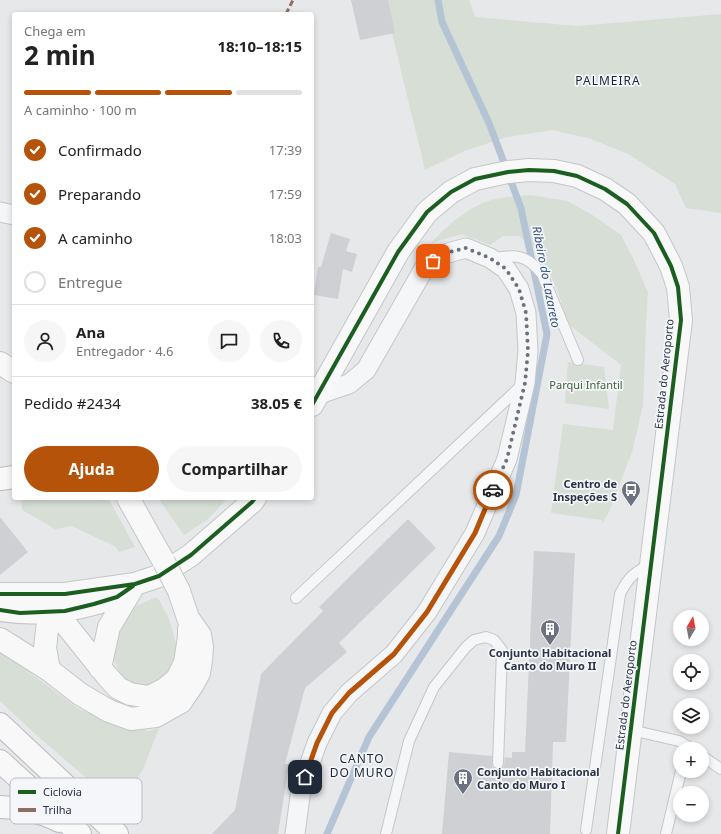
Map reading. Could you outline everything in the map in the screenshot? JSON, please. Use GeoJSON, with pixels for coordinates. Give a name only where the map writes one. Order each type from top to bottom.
{"type":"FeatureCollection","features":[{"type":"Feature","properties":{"kind":"main road","name":"Estrada do Aeroporto"},"geometry":{"type":"LineString","coordinates":[[315,399],[398,252],[427,212],[451,192],[475,179],[508,172],[529,170],[554,171],[577,176],[605,189],[627,204],[654,233],[671,266],[678,287],[681,320],[618,834]]}},
{"type":"Feature","properties":{"kind":"main road"},"geometry":{"type":"LineString","coordinates":[[0,363],[12,371]]}},
{"type":"Feature","properties":{"kind":"main road"},"geometry":{"type":"LineString","coordinates":[[0,479],[12,477]]}},
{"type":"Feature","properties":{"kind":"main road"},"geometry":{"type":"LineString","coordinates":[[0,639],[49,670],[80,694],[109,711],[131,719],[156,716],[182,702],[194,684],[199,673],[202,647],[200,635],[188,618],[178,591],[129,500]]}},
{"type":"Feature","properties":{"kind":"main road"},"geometry":{"type":"LineString","coordinates":[[0,594],[23,594],[65,611],[117,597],[135,584],[159,576],[191,555],[254,500]]}},
{"type":"Feature","properties":{"kind":"main road"},"geometry":{"type":"LineString","coordinates":[[100,668],[108,626],[135,584]]}},
{"type":"Feature","properties":{"kind":"main road"},"geometry":{"type":"LineString","coordinates":[[55,606],[100,668],[118,688],[130,694],[149,697],[165,689],[177,679],[185,663],[189,637],[188,618]]}},
{"type":"Feature","properties":{"kind":"main road"},"geometry":{"type":"LineString","coordinates":[[0,610],[20,613],[55,606]]}},
{"type":"Feature","properties":{"kind":"main road"},"geometry":{"type":"LineString","coordinates":[[49,670],[46,648],[55,606]]}},
{"type":"Feature","properties":{"kind":"main road"},"geometry":{"type":"LineString","coordinates":[[0,724],[58,778]]}},
{"type":"Feature","properties":{"kind":"main road"},"geometry":{"type":"LineString","coordinates":[[0,761],[19,778]]}},
{"type":"Feature","properties":{"kind":"main road"},"geometry":{"type":"LineString","coordinates":[[0,807],[10,808]]}},
{"type":"Feature","properties":{"kind":"main road"},"geometry":{"type":"LineString","coordinates":[[65,824],[77,831]]}},
{"type":"Feature","properties":{"kind":"main road"},"geometry":{"type":"LineString","coordinates":[[69,824],[77,831]]}},
{"type":"Feature","properties":{"kind":"main road"},"geometry":{"type":"LineString","coordinates":[[107,824],[118,834]]}},
{"type":"Feature","properties":{"kind":"street"},"geometry":{"type":"LineString","coordinates":[[0,212],[12,215]]}},
{"type":"Feature","properties":{"kind":"street"},"geometry":{"type":"LineString","coordinates":[[295,834],[301,789],[317,743],[332,713],[349,693],[394,654],[427,612],[475,533],[507,459],[525,383],[528,351],[526,313],[519,289],[506,269],[490,258],[466,248],[441,254],[425,268],[366,370],[349,384],[315,399]]}},
{"type":"Feature","properties":{"kind":"lane"},"geometry":{"type":"LineString","coordinates":[[490,258],[513,256],[523,258],[533,263],[542,274],[578,360]]}},
{"type":"Feature","properties":{"kind":"lane"},"geometry":{"type":"LineString","coordinates":[[296,598],[525,383]]}},
{"type":"Feature","properties":{"kind":"lane"},"geometry":{"type":"LineString","coordinates":[[586,830],[620,594],[632,574],[650,564]]}},
{"type":"Feature","properties":{"kind":"lane"},"geometry":{"type":"LineString","coordinates":[[386,834],[409,741],[434,687],[466,647],[474,640],[486,637],[494,640],[502,650],[498,763]]}},
{"type":"Feature","properties":{"kind":"lane"},"geometry":{"type":"LineString","coordinates":[[631,730],[680,742]]}},
{"type":"Feature","properties":{"kind":"lane"},"geometry":{"type":"LineString","coordinates":[[709,761],[721,769]]}},
{"type":"Feature","properties":{"kind":"lane"},"geometry":{"type":"LineString","coordinates":[[666,834],[679,778]]}},
{"type":"Feature","properties":{"kind":"green space"},"geometry":{"type":"Polygon","coordinates":[[[384,0],[469,0],[475,17],[577,26],[721,14],[721,213],[686,208],[675,184],[628,154],[591,139],[553,130],[507,137],[464,151],[425,170],[384,0]]]}},
{"type":"Feature","properties":{"kind":"green space"},"geometry":{"type":"Polygon","coordinates":[[[531,195],[567,201],[591,214],[621,235],[634,260],[648,293],[643,405],[632,452],[609,512],[602,524],[602,520],[551,513],[563,424],[613,430],[621,365],[567,323],[560,298],[549,270],[534,248],[519,236],[503,236],[490,245],[462,234],[431,243],[454,221],[480,204],[500,198],[531,195]]]}},
{"type":"Feature","properties":{"kind":"green space","name":"Parqui Infantil"},"geometry":{"type":"Polygon","coordinates":[[[568,362],[604,367],[609,409],[565,403],[568,362]]]}},
{"type":"Feature","properties":{"kind":"green space"},"geometry":{"type":"Polygon","coordinates":[[[21,500],[109,500],[135,547],[119,552],[116,547],[72,526],[55,529],[22,510],[21,500]]]}},
{"type":"Feature","properties":{"kind":"green space"},"geometry":{"type":"Polygon","coordinates":[[[159,500],[226,500],[207,520],[184,535],[159,500]]]}},
{"type":"Feature","properties":{"kind":"green space"},"geometry":{"type":"Polygon","coordinates":[[[156,597],[169,619],[177,647],[173,666],[167,677],[156,685],[142,687],[129,683],[119,674],[112,652],[115,626],[134,607],[156,597]]]}},
{"type":"Feature","properties":{"kind":"green space"},"geometry":{"type":"Polygon","coordinates":[[[0,651],[79,709],[115,723],[149,731],[159,728],[144,767],[137,778],[86,778],[0,701],[0,651]]]}},
{"type":"Feature","properties":{"kind":"building"},"geometry":{"type":"Polygon","coordinates":[[[351,0],[388,0],[395,33],[360,40],[351,0]]]}},
{"type":"Feature","properties":{"kind":"building"},"geometry":{"type":"Polygon","coordinates":[[[331,233],[350,239],[346,251],[357,254],[352,272],[343,269],[338,299],[314,295],[318,267],[321,267],[331,233]]]}},
{"type":"Feature","properties":{"kind":"building"},"geometry":{"type":"Polygon","coordinates":[[[0,517],[28,552],[0,575],[0,517]]]}},
{"type":"Feature","properties":{"kind":"building"},"geometry":{"type":"Polygon","coordinates":[[[408,519],[436,548],[339,643],[347,652],[305,688],[285,764],[289,764],[278,834],[212,834],[235,810],[261,674],[323,611],[319,607],[408,519]]]}},
{"type":"Feature","properties":{"kind":"building"},"geometry":{"type":"Polygon","coordinates":[[[534,551],[575,553],[566,742],[553,742],[550,834],[442,834],[449,752],[492,756],[492,766],[498,769],[504,766],[505,757],[512,758],[512,752],[525,752],[534,551]]]}},
{"type":"Feature","properties":{"kind":"waterway","name":"Ribeiro do Lazareto"},"geometry":{"type":"LineString","coordinates":[[327,834],[369,737],[499,536],[516,495],[547,334],[521,208],[489,123],[442,22],[438,0]]}},
{"type":"Feature","properties":{"kind":"marked path"},"geometry":{"type":"LineString","coordinates":[[287,12],[293,0]]}},
{"type":"Feature","properties":{"kind":"cycle path"},"geometry":{"type":"LineString","coordinates":[[314,401],[398,252],[427,212],[451,192],[475,179],[508,172],[529,170],[554,171],[577,176],[605,189],[627,204],[654,233],[671,266],[678,287],[681,320],[618,834]]}},
{"type":"Feature","properties":{"kind":"cycle path"},"geometry":{"type":"LineString","coordinates":[[0,594],[65,594],[135,584],[159,576],[191,555],[254,500]]}},
{"type":"Feature","properties":{"kind":"cycle path"},"geometry":{"type":"LineString","coordinates":[[0,610],[20,613],[65,611],[117,597],[133,586]]}},
{"type":"Feature","properties":{"kind":"way so far"},"geometry":{"type":"LineString","coordinates":[[433,261],[441,254],[466,248],[490,258],[506,269],[519,289],[526,313],[528,351],[525,383],[507,459],[493,490]]}},
{"type":"Feature","properties":{"kind":"place","name":"Centro de Inspeções S"},"geometry":{"type":"Point","coordinates":[631,507]}},
{"type":"Feature","properties":{"kind":"place","name":"Conjunto Habitacional Canto do Muro II"},"geometry":{"type":"Point","coordinates":[550,646]}},
{"type":"Feature","properties":{"kind":"place","name":"Conjunto Habitacional Canto do Muro I"},"geometry":{"type":"Point","coordinates":[463,795]}},
{"type":"Feature","properties":{"kind":"district","name":"PALMEIRA"},"geometry":{"type":"Point","coordinates":[608,81]}},
{"type":"Feature","properties":{"kind":"district","name":"CANTO DO MURO"},"geometry":{"type":"Point","coordinates":[362,766]}},
{"type":"Feature","properties":{"kind":"route"},"geometry":{"type":"LineString","coordinates":[[305,777],[317,743],[332,713],[349,693],[394,654],[427,612],[475,533],[493,490]]}}]}
